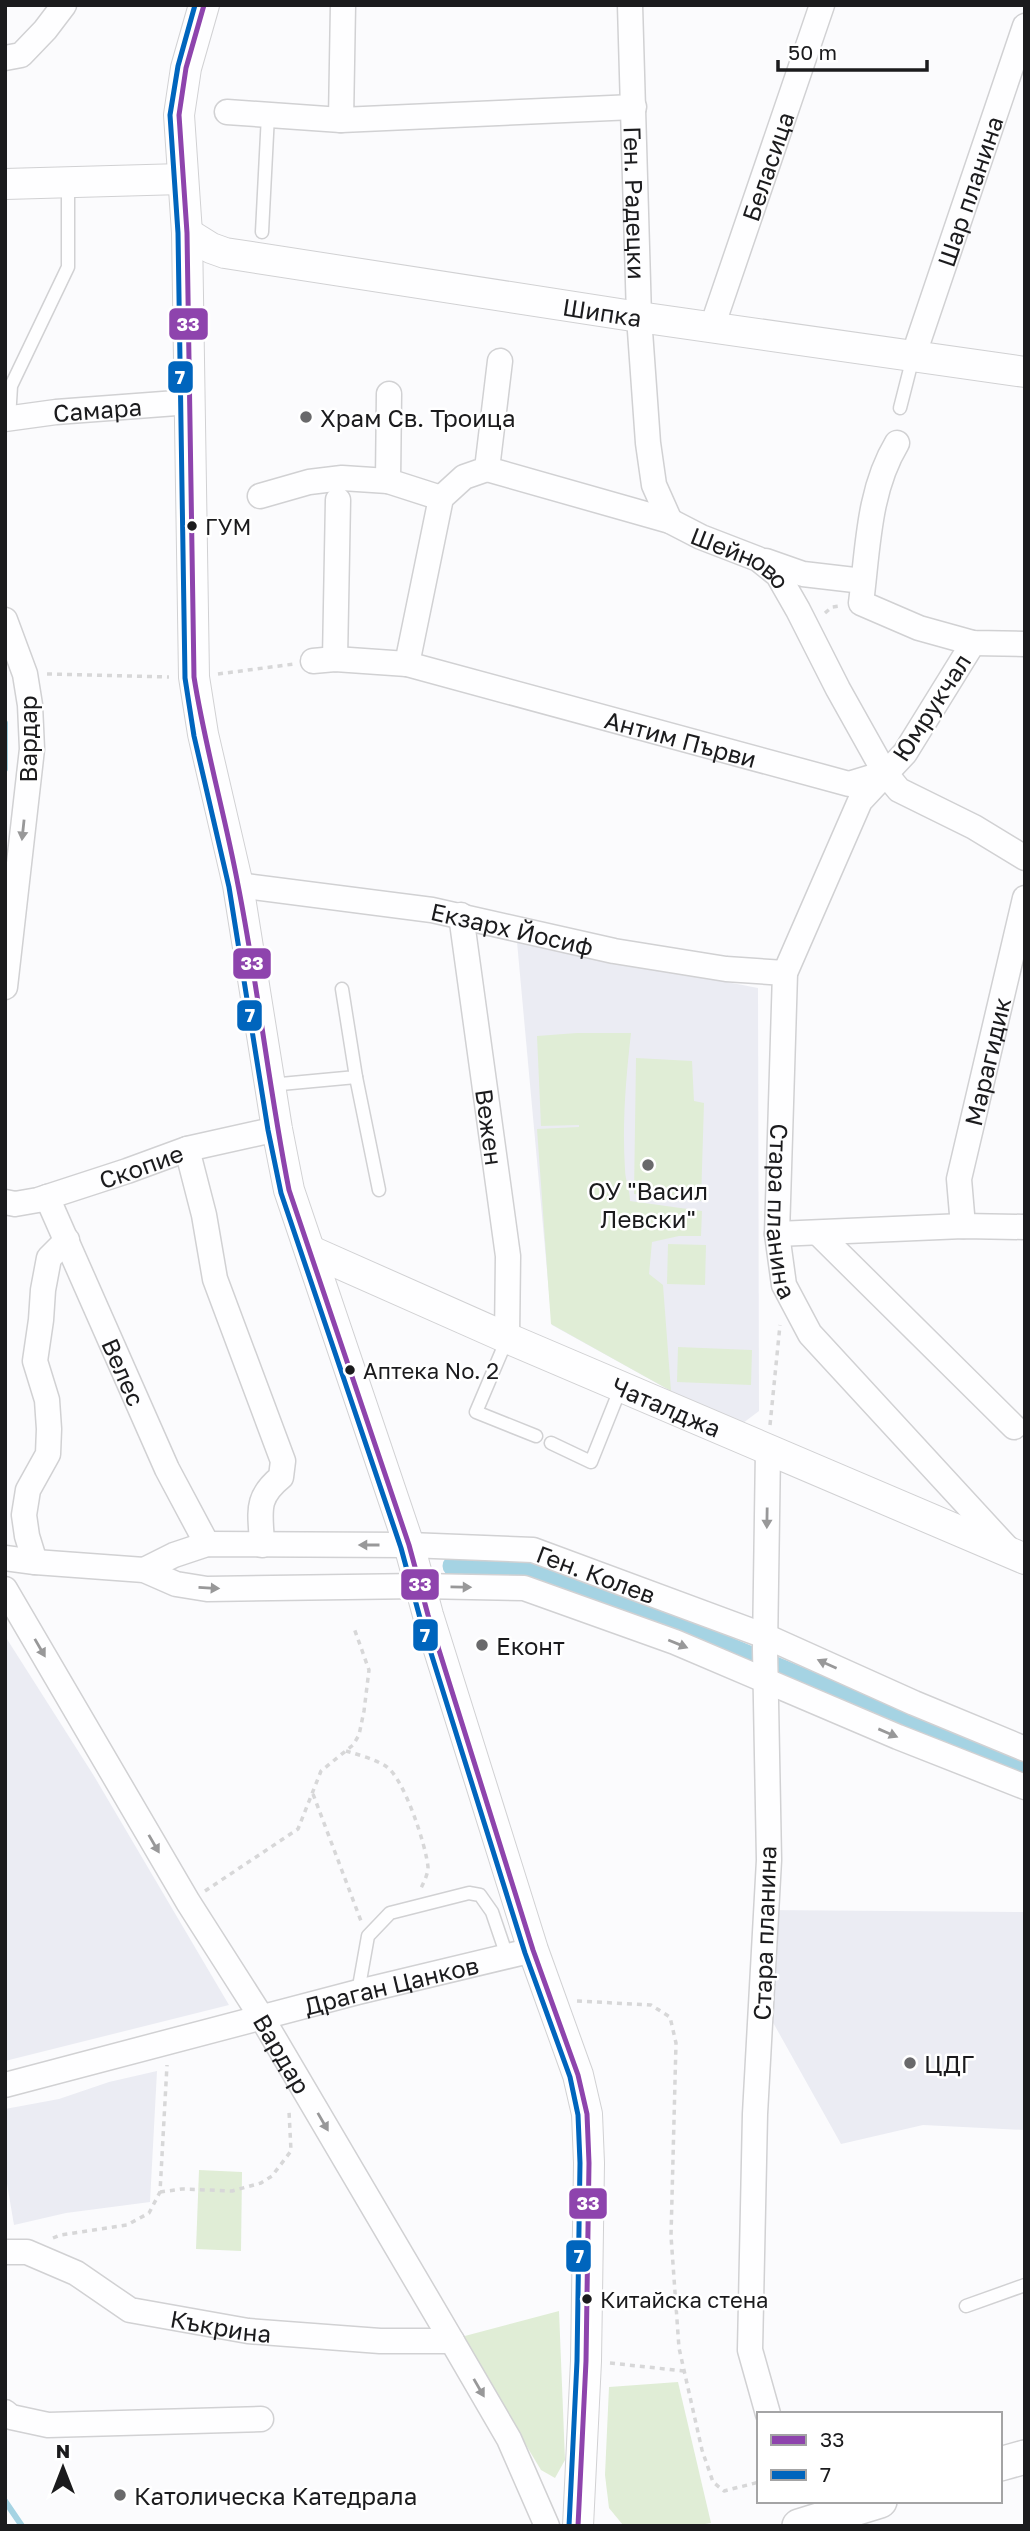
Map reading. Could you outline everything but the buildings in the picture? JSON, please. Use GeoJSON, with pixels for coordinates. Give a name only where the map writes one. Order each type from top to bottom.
{"type":"FeatureCollection","features":[{"type":"Feature","properties":{"kind":"main road"},"geometry":{"type":"LineString","coordinates":[[1002,2463],[1025,2457]]}},
{"type":"Feature","properties":{"kind":"main road"},"geometry":{"type":"LineString","coordinates":[[810,2524],[874,2503]]}},
{"type":"Feature","properties":{"kind":"street"},"geometry":{"type":"LineString","coordinates":[[5,58],[21,55],[64,5]]}},
{"type":"Feature","properties":{"kind":"street"},"geometry":{"type":"LineString","coordinates":[[341,120],[343,5]]}},
{"type":"Feature","properties":{"kind":"street","name":"Ген. Радецки"},"geometry":{"type":"LineString","coordinates":[[630,5],[639,317],[648,443],[654,485],[670,521]]}},
{"type":"Feature","properties":{"kind":"street","name":"Беласица"},"geometry":{"type":"LineString","coordinates":[[712,327],[822,5]]}},
{"type":"Feature","properties":{"kind":"street"},"geometry":{"type":"LineString","coordinates":[[198,9],[179,115],[187,233],[194,677],[203,734],[239,885],[289,1190],[409,1545],[520,1953],[553,2000],[578,2075],[587,2114],[589,2163],[586,2361],[578,2526]]}},
{"type":"Feature","properties":{"kind":"street","name":"Шар планина"},"geometry":{"type":"LineString","coordinates":[[913,357],[1025,26]]}},
{"type":"Feature","properties":{"kind":"street"},"geometry":{"type":"LineString","coordinates":[[227,112],[341,120],[634,107]]}},
{"type":"Feature","properties":{"kind":"street"},"geometry":{"type":"LineString","coordinates":[[5,184],[182,179]]}},
{"type":"Feature","properties":{"kind":"street","name":"Шипка"},"geometry":{"type":"LineString","coordinates":[[187,233],[225,253],[639,317],[1025,372]]}},
{"type":"Feature","properties":{"kind":"street"},"geometry":{"type":"LineString","coordinates":[[407,664],[441,498],[464,477],[487,469],[500,361]]}},
{"type":"Feature","properties":{"kind":"street"},"geometry":{"type":"LineString","coordinates":[[388,481],[389,394]]}},
{"type":"Feature","properties":{"kind":"street","name":"Самара"},"geometry":{"type":"LineString","coordinates":[[7,419],[57,412],[190,402]]}},
{"type":"Feature","properties":{"kind":"street"},"geometry":{"type":"LineString","coordinates":[[862,591],[869,527],[880,478],[885,462],[897,443]]}},
{"type":"Feature","properties":{"kind":"street","name":"Шейново"},"geometry":{"type":"LineString","coordinates":[[487,469],[670,521],[701,537],[758,559],[778,575],[885,774]]}},
{"type":"Feature","properties":{"kind":"street"},"geometry":{"type":"LineString","coordinates":[[260,496],[309,482],[342,478],[388,481],[441,498]]}},
{"type":"Feature","properties":{"kind":"street"},"geometry":{"type":"LineString","coordinates":[[324,660],[338,500]]}},
{"type":"Feature","properties":{"kind":"street"},"geometry":{"type":"LineString","coordinates":[[758,559],[862,591],[919,628],[973,643],[1025,644]]}},
{"type":"Feature","properties":{"kind":"street","name":"Вардар"},"geometry":{"type":"LineString","coordinates":[[5,620],[25,674],[32,749],[5,987]]}},
{"type":"Feature","properties":{"kind":"street","name":"Юмрукчал"},"geometry":{"type":"LineString","coordinates":[[860,801],[905,753],[973,643]]}},
{"type":"Feature","properties":{"kind":"street","name":"Антим Първи"},"geometry":{"type":"LineString","coordinates":[[324,660],[407,664],[849,784],[885,774]]}},
{"type":"Feature","properties":{"kind":"street"},"geometry":{"type":"LineString","coordinates":[[885,774],[899,790],[974,827],[1025,858]]}},
{"type":"Feature","properties":{"kind":"street","name":"Стара планина"},"geometry":{"type":"LineString","coordinates":[[860,801],[785,973],[777,1234],[784,1285],[810,1334],[1018,1556]]}},
{"type":"Feature","properties":{"kind":"street","name":"Екзарх Йосиф"},"geometry":{"type":"LineString","coordinates":[[239,885],[461,915],[614,951],[726,969],[785,973]]}},
{"type":"Feature","properties":{"kind":"street","name":"Марагидик"},"geometry":{"type":"LineString","coordinates":[[963,1226],[959,1179],[1025,898]]}},
{"type":"Feature","properties":{"kind":"street","name":"Вежен"},"geometry":{"type":"LineString","coordinates":[[461,915],[508,1256],[507,1338]]}},
{"type":"Feature","properties":{"kind":"street","name":"Скопие"},"geometry":{"type":"LineString","coordinates":[[5,1202],[15,1204],[47,1197],[187,1149],[277,1129]]}},
{"type":"Feature","properties":{"kind":"street"},"geometry":{"type":"LineString","coordinates":[[187,1149],[204,1215],[215,1279],[282,1461],[281,1476],[267,1488],[262,1498],[262,1545]]}},
{"type":"Feature","properties":{"kind":"street","name":"Велес"},"geometry":{"type":"LineString","coordinates":[[47,1197],[167,1469],[207,1544]]}},
{"type":"Feature","properties":{"kind":"street"},"geometry":{"type":"LineString","coordinates":[[777,1234],[963,1226],[1025,1227]]}},
{"type":"Feature","properties":{"kind":"street"},"geometry":{"type":"LineString","coordinates":[[818,1233],[1014,1427]]}},
{"type":"Feature","properties":{"kind":"street"},"geometry":{"type":"LineString","coordinates":[[35,1562],[24,1515],[28,1490],[48,1454],[49,1429],[47,1400],[35,1361],[49,1258],[67,1241]]}},
{"type":"Feature","properties":{"kind":"street","name":"Чаталджа"},"geometry":{"type":"LineString","coordinates":[[311,1251],[507,1338],[1018,1556]]}},
{"type":"Feature","properties":{"kind":"street","name":"Стара планина"},"geometry":{"type":"LineString","coordinates":[[767,2412],[750,2350],[755,2114],[769,1860],[765,1642],[768,1450]]}},
{"type":"Feature","properties":{"kind":"street","name":"Ген. Колев"},"geometry":{"type":"LineString","coordinates":[[144,1570],[174,1555],[207,1544],[409,1545],[533,1550],[1025,1749]]}},
{"type":"Feature","properties":{"kind":"street","name":"Ген. Колев"},"geometry":{"type":"LineString","coordinates":[[5,1558],[144,1570],[176,1584],[206,1589],[420,1586],[524,1588],[766,1678],[1025,1787]]}},
{"type":"Feature","properties":{"kind":"street","name":"Вардар"},"geometry":{"type":"LineString","coordinates":[[5,1589],[188,1902],[262,2018],[509,2439],[547,2526]]}},
{"type":"Feature","properties":{"kind":"street","name":"Драган Цанков"},"geometry":{"type":"LineString","coordinates":[[5,2085],[358,1992],[520,1953]]}},
{"type":"Feature","properties":{"kind":"street","name":"Къкрина"},"geometry":{"type":"LineString","coordinates":[[16,2252],[76,2273],[130,2310],[248,2331],[380,2341],[452,2341]]}},
{"type":"Feature","properties":{"kind":"street"},"geometry":{"type":"LineString","coordinates":[[5,2412],[11,2417],[48,2425],[261,2419]]}},
{"type":"Feature","properties":{"kind":"lane"},"geometry":{"type":"LineString","coordinates":[[262,232],[268,115]]}},
{"type":"Feature","properties":{"kind":"lane"},"geometry":{"type":"LineString","coordinates":[[7,419],[11,386],[68,267],[68,182]]}},
{"type":"Feature","properties":{"kind":"lane"},"geometry":{"type":"LineString","coordinates":[[900,408],[913,357]]}},
{"type":"Feature","properties":{"kind":"lane"},"geometry":{"type":"LineString","coordinates":[[342,989],[356,1077],[379,1190]]}},
{"type":"Feature","properties":{"kind":"lane"},"geometry":{"type":"LineString","coordinates":[[270,1086],[356,1077]]}},
{"type":"Feature","properties":{"kind":"lane"},"geometry":{"type":"LineString","coordinates":[[507,1338],[476,1412],[536,1436]]}},
{"type":"Feature","properties":{"kind":"lane"},"geometry":{"type":"LineString","coordinates":[[551,1443],[591,1462],[621,1387]]}},
{"type":"Feature","properties":{"kind":"lane"},"geometry":{"type":"LineString","coordinates":[[358,1992],[368,1936],[390,1913],[469,1893],[480,1895],[520,1953]]}},
{"type":"Feature","properties":{"kind":"lane"},"geometry":{"type":"LineString","coordinates":[[966,2306],[1025,2285]]}},
{"type":"Feature","properties":{"kind":"path"},"geometry":{"type":"LineString","coordinates":[[808,629],[832,607],[862,591]]}},
{"type":"Feature","properties":{"kind":"path"},"geometry":{"type":"LineString","coordinates":[[25,674],[194,677],[324,660]]}},
{"type":"Feature","properties":{"kind":"path"},"geometry":{"type":"LineString","coordinates":[[768,1450],[784,1285]]}},
{"type":"Feature","properties":{"kind":"path"},"geometry":{"type":"LineString","coordinates":[[188,1902],[298,1829],[321,1771],[354,1745],[359,1735],[369,1670],[354,1628]]}},
{"type":"Feature","properties":{"kind":"path"},"geometry":{"type":"LineString","coordinates":[[346,1751],[387,1767],[399,1779],[424,1854],[428,1870],[421,1888],[402,1898],[390,1913]]}},
{"type":"Feature","properties":{"kind":"path"},"geometry":{"type":"LineString","coordinates":[[312,1792],[368,1936]]}},
{"type":"Feature","properties":{"kind":"path"},"geometry":{"type":"LineString","coordinates":[[553,2000],[651,2005],[670,2017],[676,2043],[671,2236],[684,2371],[702,2450],[713,2482],[724,2491],[757,2483]]}},
{"type":"Feature","properties":{"kind":"path"},"geometry":{"type":"LineString","coordinates":[[16,2252],[60,2235],[127,2225],[149,2213],[160,2192],[169,2042]]}},
{"type":"Feature","properties":{"kind":"path"},"geometry":{"type":"LineString","coordinates":[[160,2192],[182,2189],[232,2191],[261,2183],[272,2176],[291,2151],[289,2106],[301,2084]]}},
{"type":"Feature","properties":{"kind":"path"},"geometry":{"type":"LineString","coordinates":[[586,2361],[684,2371]]}},
{"type":"Feature","properties":{"kind":"shaded area","name":"ОУ \"Васил Левски\""},"geometry":{"type":"Polygon","coordinates":[[[517,942],[758,988],[759,1411],[743,1423],[671,1391],[552,1325],[517,942]]]}},
{"type":"Feature","properties":{"kind":"shaded area"},"geometry":{"type":"Polygon","coordinates":[[[5,1636],[94,1776],[229,2005],[5,2061],[5,1636]]]}},
{"type":"Feature","properties":{"kind":"shaded area","name":"ЦДГ"},"geometry":{"type":"Polygon","coordinates":[[[765,1910],[1025,1912],[1025,2130],[923,2125],[841,2144],[761,2001],[765,1910]]]}},
{"type":"Feature","properties":{"kind":"shaded area"},"geometry":{"type":"Polygon","coordinates":[[[157,2071],[150,2202],[66,2213],[14,2225],[5,2172],[5,2109],[59,2099],[109,2082],[157,2071]]]}},
{"type":"Feature","properties":{"kind":"green space"},"geometry":{"type":"Polygon","coordinates":[[[631,1033],[624,1135],[625,1173],[630,1201],[702,1211],[701,1236],[679,1236],[652,1242],[649,1274],[663,1285],[671,1391],[551,1324],[537,1129],[579,1125],[541,1126],[537,1036],[631,1033]]]}},
{"type":"Feature","properties":{"kind":"green space"},"geometry":{"type":"Polygon","coordinates":[[[636,1058],[692,1061],[694,1101],[704,1103],[701,1201],[634,1194],[636,1058]]]}},
{"type":"Feature","properties":{"kind":"green space"},"geometry":{"type":"Polygon","coordinates":[[[668,1244],[706,1245],[705,1285],[667,1284],[668,1244]]]}},
{"type":"Feature","properties":{"kind":"green space"},"geometry":{"type":"Polygon","coordinates":[[[678,1347],[752,1350],[751,1385],[677,1382],[678,1347]]]}},
{"type":"Feature","properties":{"kind":"green space"},"geometry":{"type":"Polygon","coordinates":[[[199,2170],[242,2172],[241,2251],[196,2249],[199,2170]]]}},
{"type":"Feature","properties":{"kind":"green space"},"geometry":{"type":"Polygon","coordinates":[[[559,2311],[565,2460],[555,2478],[541,2470],[461,2337],[559,2311]]]}},
{"type":"Feature","properties":{"kind":"green space"},"geometry":{"type":"Polygon","coordinates":[[[678,2382],[711,2523],[693,2526],[623,2525],[609,2508],[605,2475],[609,2387],[678,2382]]]}},
{"type":"Feature","properties":{"kind":"waterway"},"geometry":{"type":"LineString","coordinates":[[5,723],[5,769]]}},
{"type":"Feature","properties":{"kind":"waterway"},"geometry":{"type":"LineString","coordinates":[[453,1566],[513,1566],[650,1615],[1025,1771]]}},
{"type":"Feature","properties":{"kind":"waterway"},"geometry":{"type":"LineString","coordinates":[[5,2501],[22,2526]]}},
{"type":"Feature","properties":{"kind":"transit line","name":"7"},"geometry":{"type":"LineString","coordinates":[[195,5],[178,66],[170,115],[178,233],[185,678],[194,736],[229,887],[268,1130],[281,1193],[401,1548],[420,1618],[525,1953],[570,2077],[578,2115],[580,2163],[577,2361],[569,2526]]}},
{"type":"Feature","properties":{"kind":"transit line","name":"33"},"geometry":{"type":"LineString","coordinates":[[204,5],[186,68],[179,115],[187,233],[194,677],[245,923],[289,1190],[409,1545],[428,1615],[533,1950],[578,2075],[587,2114],[589,2163],[586,2361],[578,2526]]}},
{"type":"Feature","properties":{"kind":"place","name":"Храм Св. Троица"},"geometry":{"type":"Point","coordinates":[306,417]}},
{"type":"Feature","properties":{"kind":"place","name":"ГУМ"},"geometry":{"type":"Point","coordinates":[192,526]}},
{"type":"Feature","properties":{"kind":"place","name":"ОУ \"Васил Левски\""},"geometry":{"type":"Point","coordinates":[648,1165]}},
{"type":"Feature","properties":{"kind":"place","name":"Аптека No. 2"},"geometry":{"type":"Point","coordinates":[350,1370]}},
{"type":"Feature","properties":{"kind":"place","name":"Еконт"},"geometry":{"type":"Point","coordinates":[482,1645]}},
{"type":"Feature","properties":{"kind":"place","name":"ЦДГ"},"geometry":{"type":"Point","coordinates":[910,2063]}},
{"type":"Feature","properties":{"kind":"place","name":"Китайска стена"},"geometry":{"type":"Point","coordinates":[587,2299]}},
{"type":"Feature","properties":{"kind":"place","name":"Католическа Катедрала"},"geometry":{"type":"Point","coordinates":[120,2495]}}]}
